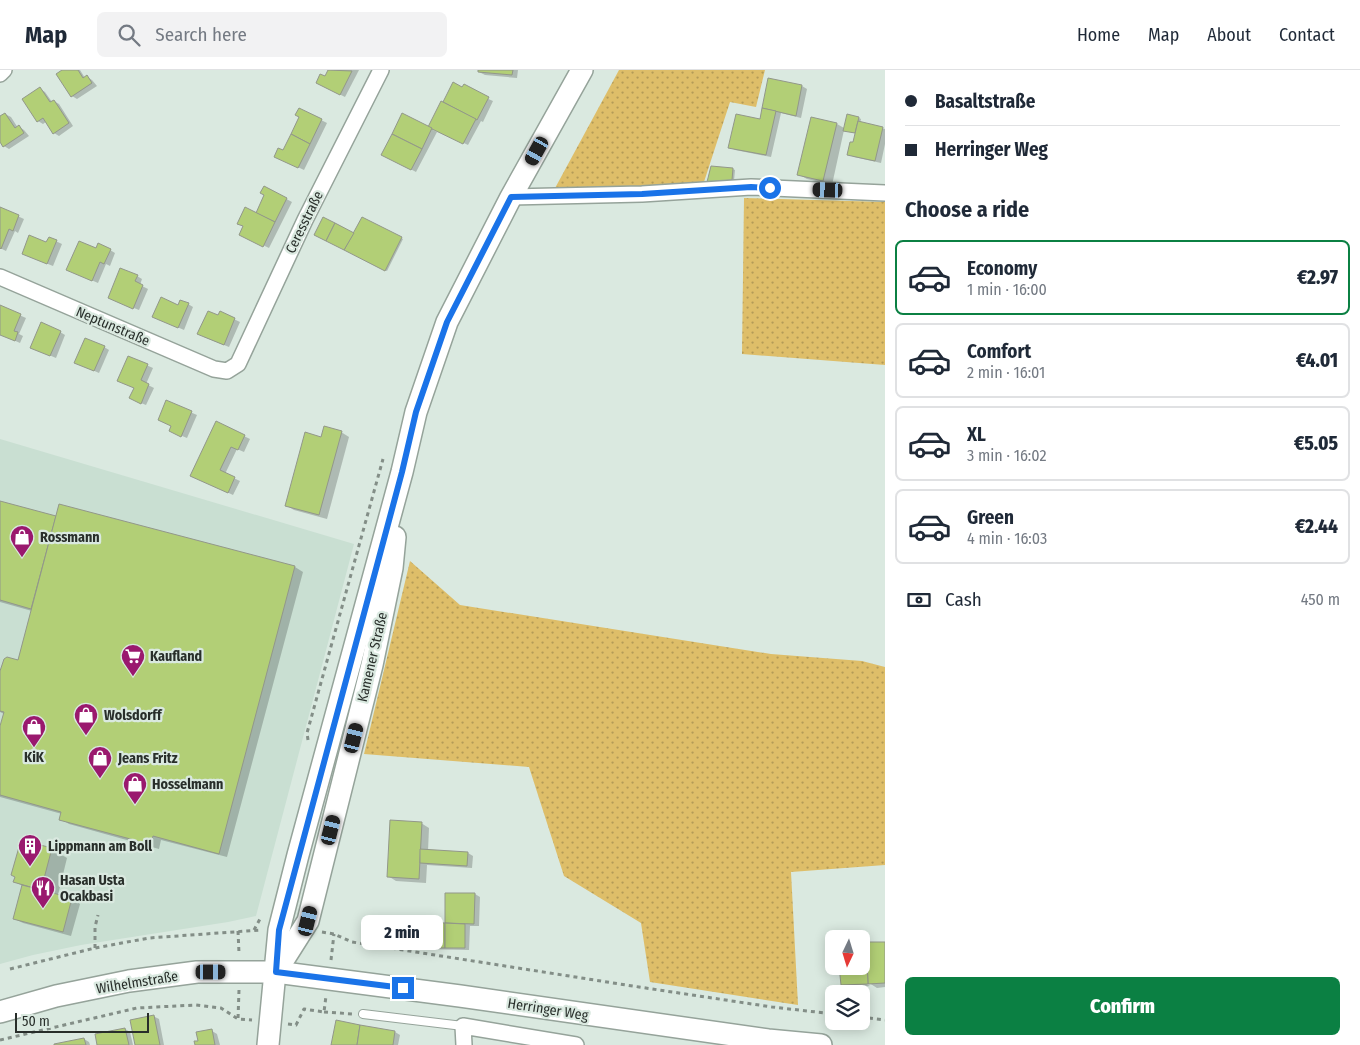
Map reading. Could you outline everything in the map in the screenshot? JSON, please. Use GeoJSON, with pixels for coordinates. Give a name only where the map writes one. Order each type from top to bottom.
{"type":"FeatureCollection","features":[{"type":"Feature","properties":{"kind":"main road","name":"Kamener Straße"},"geometry":{"type":"LineString","coordinates":[[268,1045],[279,930],[402,472],[416,412],[447,322],[511,197],[582,70]]}},
{"type":"Feature","properties":{"kind":"main road","name":"Wilhelmstraße"},"geometry":{"type":"LineString","coordinates":[[0,1012],[56,996],[197,972],[276,972]]}},
{"type":"Feature","properties":{"kind":"main road","name":"Herringer Weg"},"geometry":{"type":"LineString","coordinates":[[276,972],[768,1040],[820,1045]]}},
{"type":"Feature","properties":{"kind":"street"},"geometry":{"type":"LineString","coordinates":[[0,74],[4,70]]}},
{"type":"Feature","properties":{"kind":"street","name":"Ceresstraße"},"geometry":{"type":"LineString","coordinates":[[227,371],[238,364],[305,220],[381,70]]}},
{"type":"Feature","properties":{"kind":"street"},"geometry":{"type":"LineString","coordinates":[[511,197],[642,194],[751,187],[885,193]]}},
{"type":"Feature","properties":{"kind":"street","name":"Neptunstraße"},"geometry":{"type":"LineString","coordinates":[[0,277],[214,369],[227,371]]}},
{"type":"Feature","properties":{"kind":"street"},"geometry":{"type":"LineString","coordinates":[[464,1045],[463,1026],[576,1045]]}},
{"type":"Feature","properties":{"kind":"lane"},"geometry":{"type":"LineString","coordinates":[[363,1014],[463,1026]]}},
{"type":"Feature","properties":{"kind":"path"},"geometry":{"type":"LineString","coordinates":[[96,948],[95,927],[98,915]]}},
{"type":"Feature","properties":{"kind":"path"},"geometry":{"type":"LineString","coordinates":[[10,969],[96,948],[149,938],[238,932]]}},
{"type":"Feature","properties":{"kind":"path"},"geometry":{"type":"LineString","coordinates":[[334,934],[352,942],[772,1007],[825,1013]]}},
{"type":"Feature","properties":{"kind":"path"},"geometry":{"type":"LineString","coordinates":[[0,1040],[138,1008],[196,1005],[221,1008],[238,1019]]}},
{"type":"Feature","properties":{"kind":"path"},"geometry":{"type":"LineString","coordinates":[[324,1012],[363,1014]]}},
{"type":"Feature","properties":{"kind":"path"},"geometry":{"type":"LineString","coordinates":[[870,1018],[885,1020]]}},
{"type":"Feature","properties":{"kind":"shaded area"},"geometry":{"type":"Polygon","coordinates":[[[619,70],[765,70],[756,107],[730,102],[703,185],[554,190],[619,70]]]}},
{"type":"Feature","properties":{"kind":"shaded area"},"geometry":{"type":"Polygon","coordinates":[[[744,198],[885,202],[885,365],[742,354],[744,198]]]}},
{"type":"Feature","properties":{"kind":"shaded area"},"geometry":{"type":"Polygon","coordinates":[[[0,439],[354,544],[256,916],[81,945],[0,964],[0,439]]]}},
{"type":"Feature","properties":{"kind":"shaded area"},"geometry":{"type":"Polygon","coordinates":[[[410,561],[460,605],[771,654],[862,661],[885,667],[885,865],[791,872],[798,1005],[650,982],[641,923],[564,876],[529,767],[364,754],[410,561]]]}},
{"type":"Feature","properties":{"kind":"building"},"geometry":{"type":"Polygon","coordinates":[[[62,70],[78,70],[83,78],[87,75],[92,83],[71,97],[56,74],[62,70]]]}},
{"type":"Feature","properties":{"kind":"building"},"geometry":{"type":"Polygon","coordinates":[[[328,70],[352,71],[340,95],[316,83],[320,74],[325,76],[328,70]]]}},
{"type":"Feature","properties":{"kind":"building"},"geometry":{"type":"Polygon","coordinates":[[[478,70],[513,70],[512,75],[478,72],[478,70]]]}},
{"type":"Feature","properties":{"kind":"building"},"geometry":{"type":"Polygon","coordinates":[[[768,78],[802,85],[796,116],[762,108],[768,78]]]}},
{"type":"Feature","properties":{"kind":"building"},"geometry":{"type":"Polygon","coordinates":[[[453,82],[462,87],[464,84],[489,97],[477,120],[443,102],[453,82]]]}},
{"type":"Feature","properties":{"kind":"building"},"geometry":{"type":"Polygon","coordinates":[[[40,87],[50,102],[54,100],[69,123],[53,134],[43,118],[37,122],[22,99],[40,87]]]}},
{"type":"Feature","properties":{"kind":"building"},"geometry":{"type":"Polygon","coordinates":[[[441,101],[476,119],[463,144],[428,127],[441,101]]]}},
{"type":"Feature","properties":{"kind":"building"},"geometry":{"type":"Polygon","coordinates":[[[299,108],[322,119],[310,144],[291,134],[299,117],[295,115],[299,108]]]}},
{"type":"Feature","properties":{"kind":"building"},"geometry":{"type":"Polygon","coordinates":[[[762,108],[776,111],[766,155],[728,148],[736,114],[760,119],[762,108]]]}},
{"type":"Feature","properties":{"kind":"building"},"geometry":{"type":"Polygon","coordinates":[[[5,113],[15,128],[19,125],[24,133],[3,147],[0,142],[0,116],[5,113]]]}},
{"type":"Feature","properties":{"kind":"building"},"geometry":{"type":"Polygon","coordinates":[[[402,113],[432,128],[422,149],[392,134],[402,113]]]}},
{"type":"Feature","properties":{"kind":"building"},"geometry":{"type":"Polygon","coordinates":[[[847,114],[859,117],[855,133],[843,131],[847,114]]]}},
{"type":"Feature","properties":{"kind":"building"},"geometry":{"type":"Polygon","coordinates":[[[811,117],[837,123],[823,181],[797,175],[811,117]]]}},
{"type":"Feature","properties":{"kind":"building"},"geometry":{"type":"Polygon","coordinates":[[[858,121],[883,127],[875,161],[847,155],[850,142],[853,142],[858,121]]]}},
{"type":"Feature","properties":{"kind":"building"},"geometry":{"type":"Polygon","coordinates":[[[291,134],[310,144],[298,168],[274,157],[278,148],[283,150],[291,134]]]}},
{"type":"Feature","properties":{"kind":"building"},"geometry":{"type":"Polygon","coordinates":[[[392,134],[422,149],[411,170],[381,155],[392,134]]]}},
{"type":"Feature","properties":{"kind":"building"},"geometry":{"type":"Polygon","coordinates":[[[711,166],[733,168],[732,180],[707,182],[711,166]]]}},
{"type":"Feature","properties":{"kind":"building"},"geometry":{"type":"Polygon","coordinates":[[[264,186],[287,198],[275,222],[256,213],[264,195],[260,193],[264,186]]]}},
{"type":"Feature","properties":{"kind":"building"},"geometry":{"type":"Polygon","coordinates":[[[0,207],[19,215],[13,231],[9,229],[1,249],[0,248],[0,207]]]}},
{"type":"Feature","properties":{"kind":"building"},"geometry":{"type":"Polygon","coordinates":[[[245,207],[275,222],[263,247],[239,235],[243,226],[237,224],[245,207]]]}},
{"type":"Feature","properties":{"kind":"building"},"geometry":{"type":"Polygon","coordinates":[[[323,217],[335,223],[326,241],[314,235],[323,217]]]}},
{"type":"Feature","properties":{"kind":"building"},"geometry":{"type":"Polygon","coordinates":[[[362,217],[402,237],[385,271],[344,250],[362,217]]]}},
{"type":"Feature","properties":{"kind":"building"},"geometry":{"type":"Polygon","coordinates":[[[335,223],[354,233],[344,250],[326,241],[335,223]]]}},
{"type":"Feature","properties":{"kind":"building"},"geometry":{"type":"Polygon","coordinates":[[[29,235],[46,242],[49,237],[57,240],[47,264],[22,254],[29,235]]]}},
{"type":"Feature","properties":{"kind":"building"},"geometry":{"type":"Polygon","coordinates":[[[79,241],[96,248],[98,243],[111,249],[104,264],[100,262],[92,281],[66,270],[79,241]]]}},
{"type":"Feature","properties":{"kind":"building"},"geometry":{"type":"Polygon","coordinates":[[[120,268],[138,275],[135,281],[143,285],[133,309],[108,298],[120,268]]]}},
{"type":"Feature","properties":{"kind":"building"},"geometry":{"type":"Polygon","coordinates":[[[161,297],[178,305],[180,300],[189,303],[178,328],[152,317],[161,297]]]}},
{"type":"Feature","properties":{"kind":"building"},"geometry":{"type":"Polygon","coordinates":[[[0,305],[21,314],[14,331],[18,332],[15,341],[0,335],[0,305]]]}},
{"type":"Feature","properties":{"kind":"building"},"geometry":{"type":"Polygon","coordinates":[[[208,311],[218,315],[220,311],[235,318],[224,345],[197,334],[208,311]]]}},
{"type":"Feature","properties":{"kind":"building"},"geometry":{"type":"Polygon","coordinates":[[[41,322],[61,331],[50,356],[30,348],[41,322]]]}},
{"type":"Feature","properties":{"kind":"building"},"geometry":{"type":"Polygon","coordinates":[[[85,338],[105,346],[94,371],[74,363],[85,338]]]}},
{"type":"Feature","properties":{"kind":"building"},"geometry":{"type":"Polygon","coordinates":[[[128,356],[148,364],[141,380],[149,384],[141,404],[129,398],[134,388],[117,381],[128,356]]]}},
{"type":"Feature","properties":{"kind":"building"},"geometry":{"type":"Polygon","coordinates":[[[166,400],[192,411],[181,437],[169,431],[171,426],[158,420],[166,400]]]}},
{"type":"Feature","properties":{"kind":"building"},"geometry":{"type":"Polygon","coordinates":[[[216,421],[245,435],[238,450],[231,447],[220,470],[235,477],[228,493],[190,476],[216,421]]]}},
{"type":"Feature","properties":{"kind":"building"},"geometry":{"type":"Polygon","coordinates":[[[324,426],[342,431],[319,515],[285,506],[305,432],[321,437],[324,426]]]}},
{"type":"Feature","properties":{"kind":"building","name":"Rossmann"},"geometry":{"type":"Polygon","coordinates":[[[0,501],[56,516],[31,609],[0,600],[0,501]]]}},
{"type":"Feature","properties":{"kind":"building","name":"Kaufland"},"geometry":{"type":"Polygon","coordinates":[[[59,504],[295,566],[219,854],[153,836],[150,845],[138,842],[59,820],[61,812],[0,795],[0,726],[4,712],[0,711],[0,671],[4,659],[7,657],[18,660],[59,504]]]}},
{"type":"Feature","properties":{"kind":"building"},"geometry":{"type":"Polygon","coordinates":[[[390,820],[422,822],[419,879],[387,877],[390,820]]]}},
{"type":"Feature","properties":{"kind":"building","name":"Lippmann am Boll"},"geometry":{"type":"Polygon","coordinates":[[[21,840],[52,848],[41,890],[13,882],[15,877],[11,875],[21,840]]]}},
{"type":"Feature","properties":{"kind":"building"},"geometry":{"type":"Polygon","coordinates":[[[420,849],[468,852],[467,866],[420,863],[420,849]]]}},
{"type":"Feature","properties":{"kind":"building","name":"Hasan Usta Ocakbasi"},"geometry":{"type":"Polygon","coordinates":[[[22,885],[72,898],[63,932],[13,919],[22,885]]]}},
{"type":"Feature","properties":{"kind":"building"},"geometry":{"type":"Polygon","coordinates":[[[445,893],[475,893],[474,924],[445,923],[445,893]]]}},
{"type":"Feature","properties":{"kind":"building"},"geometry":{"type":"Polygon","coordinates":[[[411,922],[445,923],[445,948],[411,947],[411,922]]]}},
{"type":"Feature","properties":{"kind":"building"},"geometry":{"type":"Polygon","coordinates":[[[445,923],[465,924],[465,948],[445,948],[445,923]]]}},
{"type":"Feature","properties":{"kind":"building"},"geometry":{"type":"Polygon","coordinates":[[[870,942],[885,942],[885,983],[868,984],[868,975],[870,975],[870,942]]]}},
{"type":"Feature","properties":{"kind":"building"},"geometry":{"type":"Polygon","coordinates":[[[840,975],[868,975],[868,984],[841,985],[840,975]]]}},
{"type":"Feature","properties":{"kind":"building"},"geometry":{"type":"Polygon","coordinates":[[[154,1015],[160,1045],[135,1045],[130,1020],[154,1015]]]}},
{"type":"Feature","properties":{"kind":"building"},"geometry":{"type":"Polygon","coordinates":[[[336,1020],[360,1025],[357,1045],[331,1045],[336,1020]]]}},
{"type":"Feature","properties":{"kind":"building"},"geometry":{"type":"Polygon","coordinates":[[[360,1025],[395,1031],[393,1045],[357,1045],[360,1025]]]}},
{"type":"Feature","properties":{"kind":"building"},"geometry":{"type":"Polygon","coordinates":[[[125,1028],[129,1045],[97,1045],[95,1034],[125,1028]]]}},
{"type":"Feature","properties":{"kind":"building"},"geometry":{"type":"Polygon","coordinates":[[[212,1029],[215,1045],[195,1045],[194,1041],[198,1041],[196,1032],[212,1029]]]}},
{"type":"Feature","properties":{"kind":"building"},"geometry":{"type":"Polygon","coordinates":[[[84,1038],[86,1045],[54,1045],[54,1044],[84,1038]]]}},
{"type":"Feature","properties":{"kind":"place","name":"Rossmann"},"geometry":{"type":"Point","coordinates":[22,558]}},
{"type":"Feature","properties":{"kind":"place","name":"Kaufland"},"geometry":{"type":"Point","coordinates":[133,677]}},
{"type":"Feature","properties":{"kind":"place","name":"Wolsdorff"},"geometry":{"type":"Point","coordinates":[86,736]}},
{"type":"Feature","properties":{"kind":"place","name":"KiK"},"geometry":{"type":"Point","coordinates":[34,748]}},
{"type":"Feature","properties":{"kind":"place","name":"Jeans Fritz"},"geometry":{"type":"Point","coordinates":[100,779]}},
{"type":"Feature","properties":{"kind":"place","name":"Hosselmann"},"geometry":{"type":"Point","coordinates":[135,805]}},
{"type":"Feature","properties":{"kind":"place","name":"Lippmann am Boll"},"geometry":{"type":"Point","coordinates":[30,867]}},
{"type":"Feature","properties":{"kind":"place","name":"Hasan Usta Ocakbasi"},"geometry":{"type":"Point","coordinates":[43,909]}},
{"type":"Feature","properties":{"kind":"route"},"geometry":{"type":"LineString","coordinates":[[403,988],[276,972],[279,930],[298,855],[402,472],[416,412],[447,322],[511,197],[642,194],[751,187],[770,188]]}}]}
